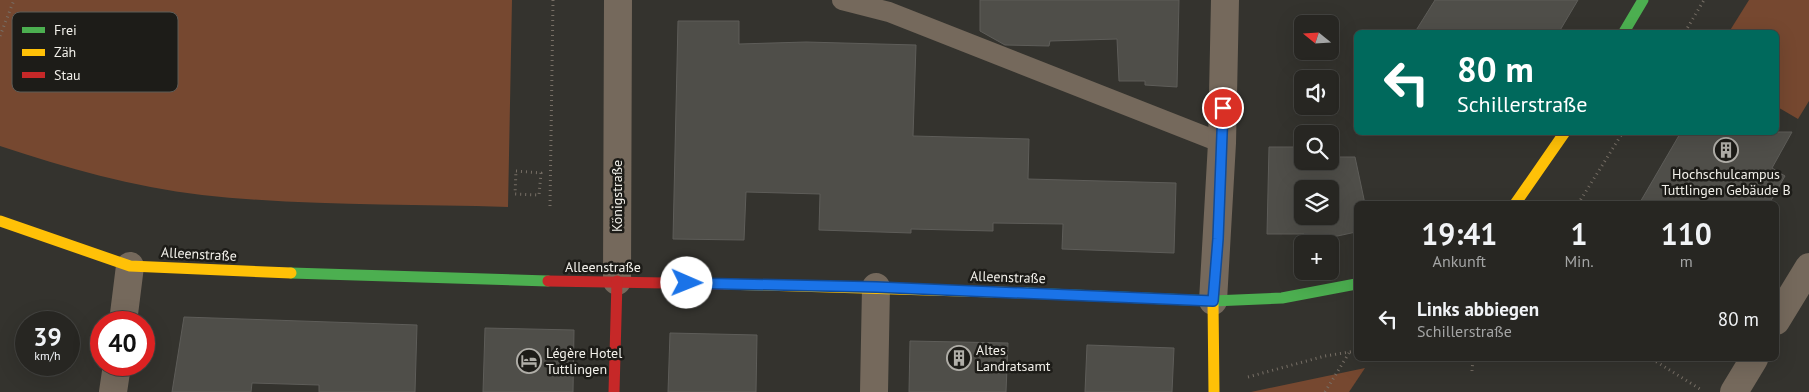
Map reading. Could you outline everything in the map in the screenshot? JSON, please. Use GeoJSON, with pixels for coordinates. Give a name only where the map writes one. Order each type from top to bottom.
{"type":"FeatureCollection","features":[{"type":"Feature","properties":{"kind":"street","name":"Königstraße"},"geometry":{"type":"LineString","coordinates":[[614,392],[617,281],[618,0]]}},
{"type":"Feature","properties":{"kind":"street"},"geometry":{"type":"LineString","coordinates":[[1214,389],[1213,301],[1222,143],[1225,0]]}},
{"type":"Feature","properties":{"kind":"street"},"geometry":{"type":"LineString","coordinates":[[1625,30],[1643,0]]}},
{"type":"Feature","properties":{"kind":"street"},"geometry":{"type":"LineString","coordinates":[[1517,201],[1563,135]]}},
{"type":"Feature","properties":{"kind":"street","name":"Alleenstraße"},"geometry":{"type":"LineString","coordinates":[[0,221],[130,266],[479,280],[876,287],[1213,301],[1282,298],[1354,284]]}},
{"type":"Feature","properties":{"kind":"street"},"geometry":{"type":"LineString","coordinates":[[124,311],[130,266]]}},
{"type":"Feature","properties":{"kind":"street"},"geometry":{"type":"LineString","coordinates":[[1779,317],[1804,284]]}},
{"type":"Feature","properties":{"kind":"street"},"geometry":{"type":"LineString","coordinates":[[874,392],[876,287]]}},
{"type":"Feature","properties":{"kind":"street"},"geometry":{"type":"LineString","coordinates":[[1734,392],[1753,361]]}},
{"type":"Feature","properties":{"kind":"street"},"geometry":{"type":"LineString","coordinates":[[113,392],[115,376]]}},
{"type":"Feature","properties":{"kind":"lane"},"geometry":{"type":"LineString","coordinates":[[842,0],[889,12],[1222,143]]}},
{"type":"Feature","properties":{"kind":"path"},"geometry":{"type":"LineString","coordinates":[[0,36],[14,0]]}},
{"type":"Feature","properties":{"kind":"path"},"geometry":{"type":"LineString","coordinates":[[550,206],[553,0]]}},
{"type":"Feature","properties":{"kind":"path"},"geometry":{"type":"LineString","coordinates":[[1686,30],[1704,0]]}},
{"type":"Feature","properties":{"kind":"path"},"geometry":{"type":"LineString","coordinates":[[1580,201],[1621,135]]}},
{"type":"Feature","properties":{"kind":"path"},"geometry":{"type":"LineString","coordinates":[[516,171],[541,172],[540,195],[514,194],[516,171]]}},
{"type":"Feature","properties":{"kind":"path"},"geometry":{"type":"LineString","coordinates":[[1214,389],[1325,356],[1354,351]]}},
{"type":"Feature","properties":{"kind":"path"},"geometry":{"type":"LineString","coordinates":[[1325,392],[1349,352]]}},
{"type":"Feature","properties":{"kind":"path"},"geometry":{"type":"LineString","coordinates":[[1472,370],[1473,361]]}},
{"type":"Feature","properties":{"kind":"path"},"geometry":{"type":"LineString","coordinates":[[1655,361],[1704,392]]}},
{"type":"Feature","properties":{"kind":"shaded area"},"geometry":{"type":"Polygon","coordinates":[[[0,0],[512,0],[508,207],[316,203],[240,199],[176,192],[100,176],[0,146],[0,0]]]}},
{"type":"Feature","properties":{"kind":"shaded area"},"geometry":{"type":"Polygon","coordinates":[[[1749,0],[1809,0],[1809,101],[1798,119],[1779,108],[1779,30],[1730,30],[1749,0]]]}},
{"type":"Feature","properties":{"kind":"shaded area"},"geometry":{"type":"Polygon","coordinates":[[[1365,368],[1349,392],[1251,392],[1365,368]]]}},
{"type":"Feature","properties":{"kind":"building"},"geometry":{"type":"Polygon","coordinates":[[[980,0],[1179,0],[1177,87],[1145,85],[1145,81],[1119,81],[1117,39],[1050,41],[1049,46],[1005,45],[980,31],[980,0]]]}},
{"type":"Feature","properties":{"kind":"building"},"geometry":{"type":"Polygon","coordinates":[[[1435,0],[1578,0],[1560,30],[1416,30],[1435,0]]]}},
{"type":"Feature","properties":{"kind":"building"},"geometry":{"type":"Polygon","coordinates":[[[678,21],[739,21],[739,44],[806,42],[916,45],[913,136],[1029,139],[1028,179],[1176,183],[1174,253],[1062,249],[1063,224],[993,223],[993,231],[911,229],[911,233],[819,230],[820,194],[746,192],[744,240],[673,239],[678,21]]]}},
{"type":"Feature","properties":{"kind":"building","name":"Hochschulcampus Tuttlingen Gebäude B"},"geometry":{"type":"Polygon","coordinates":[[[1779,132],[1792,132],[1772,168],[1785,176],[1771,201],[1641,201],[1679,135],[1779,135],[1779,132]]]}},
{"type":"Feature","properties":{"kind":"building"},"geometry":{"type":"Polygon","coordinates":[[[1269,147],[1294,147],[1294,170],[1339,170],[1339,157],[1355,157],[1364,201],[1354,201],[1354,232],[1339,236],[1267,234],[1269,147]]]}},
{"type":"Feature","properties":{"kind":"building"},"geometry":{"type":"Polygon","coordinates":[[[184,317],[417,325],[415,392],[319,392],[319,385],[252,383],[251,392],[172,392],[184,317]]]}},
{"type":"Feature","properties":{"kind":"building","name":"Légère Hotel Tuttlingen"},"geometry":{"type":"Polygon","coordinates":[[[485,328],[574,330],[573,392],[483,392],[485,328]]]}},
{"type":"Feature","properties":{"kind":"building"},"geometry":{"type":"Polygon","coordinates":[[[670,333],[757,335],[756,392],[668,392],[670,333]]]}},
{"type":"Feature","properties":{"kind":"building","name":"Altes Landratsamt"},"geometry":{"type":"Polygon","coordinates":[[[910,341],[1008,343],[1006,392],[909,392],[910,341]]]}},
{"type":"Feature","properties":{"kind":"building"},"geometry":{"type":"Polygon","coordinates":[[[1087,345],[1174,348],[1172,392],[1085,392],[1087,345]]]}},
{"type":"Feature","properties":{"kind":"traffic: fast"},"geometry":{"type":"LineString","coordinates":[[1625,30],[1643,0]]}},
{"type":"Feature","properties":{"kind":"traffic: fast"},"geometry":{"type":"LineString","coordinates":[[291,273],[548,281]]}},
{"type":"Feature","properties":{"kind":"traffic: fast"},"geometry":{"type":"LineString","coordinates":[[1027,293],[1213,301],[1282,298],[1354,284]]}},
{"type":"Feature","properties":{"kind":"traffic: slow"},"geometry":{"type":"LineString","coordinates":[[1517,201],[1563,135]]}},
{"type":"Feature","properties":{"kind":"traffic: slow"},"geometry":{"type":"LineString","coordinates":[[0,221],[130,266],[291,273]]}},
{"type":"Feature","properties":{"kind":"traffic: slow"},"geometry":{"type":"LineString","coordinates":[[725,284],[1027,293]]}},
{"type":"Feature","properties":{"kind":"traffic: slow"},"geometry":{"type":"LineString","coordinates":[[1213,301],[1214,392]]}},
{"type":"Feature","properties":{"kind":"traffic: jam"},"geometry":{"type":"LineString","coordinates":[[548,281],[725,284]]}},
{"type":"Feature","properties":{"kind":"traffic: jam"},"geometry":{"type":"LineString","coordinates":[[614,392],[617,281]]}},
{"type":"Feature","properties":{"kind":"place","name":"Hochschulcampus Tuttlingen Gebäude B"},"geometry":{"type":"Point","coordinates":[1726,150]}},
{"type":"Feature","properties":{"kind":"place","name":"Altes Landratsamt"},"geometry":{"type":"Point","coordinates":[959,358]}},
{"type":"Feature","properties":{"kind":"place","name":"Légère Hotel Tuttlingen"},"geometry":{"type":"Point","coordinates":[529,361]}},
{"type":"Feature","properties":{"kind":"route"},"geometry":{"type":"LineString","coordinates":[[687,283],[876,287],[1213,301],[1218,239],[1223,108]]}}]}
